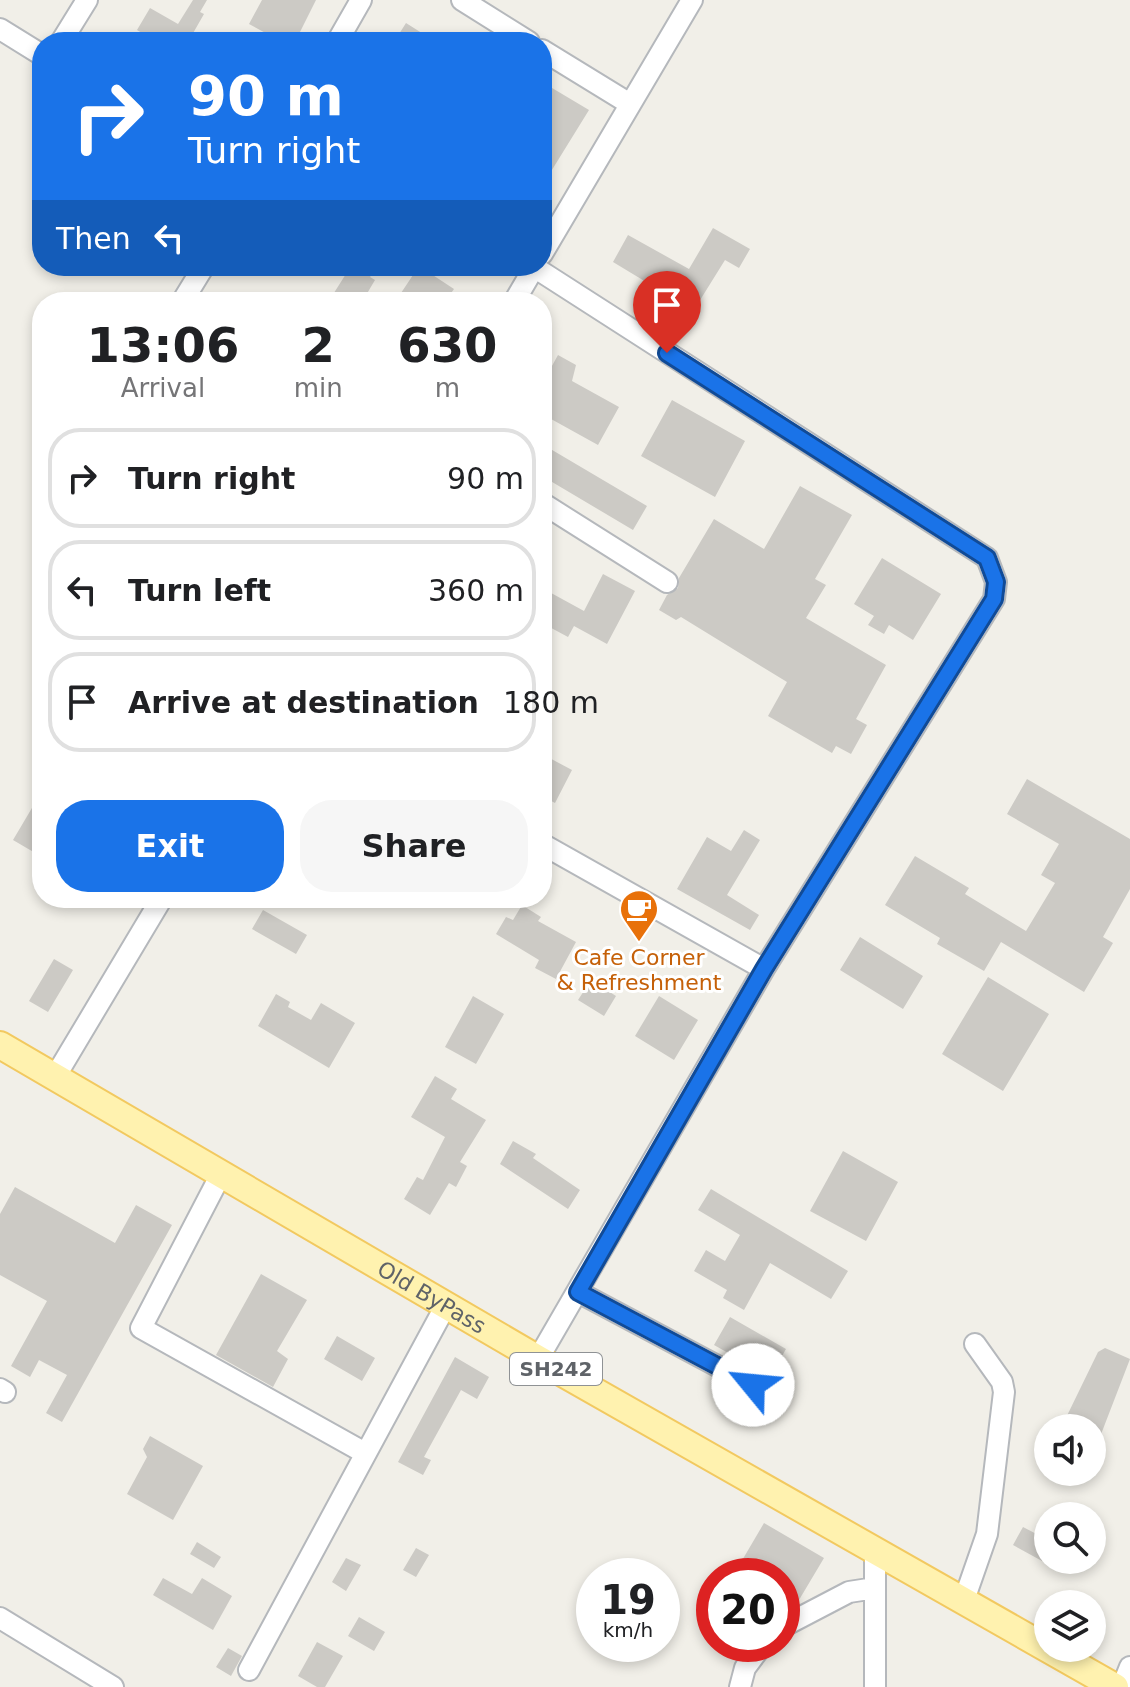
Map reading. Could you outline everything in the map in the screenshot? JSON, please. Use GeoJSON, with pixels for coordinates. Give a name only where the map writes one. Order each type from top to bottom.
{"type":"FeatureCollection","features":[{"type":"Feature","properties":{"kind":"main road","name":"Old ByPass"},"geometry":{"type":"LineString","coordinates":[[0,1045],[220,1176],[1115,1687]]}},
{"type":"Feature","properties":{"kind":"street"},"geometry":{"type":"LineString","coordinates":[[67,32],[87,0]]}},
{"type":"Feature","properties":{"kind":"street"},"geometry":{"type":"LineString","coordinates":[[343,32],[361,0]]}},
{"type":"Feature","properties":{"kind":"street"},"geometry":{"type":"LineString","coordinates":[[462,0],[513,32]]}},
{"type":"Feature","properties":{"kind":"street"},"geometry":{"type":"LineString","coordinates":[[552,237],[692,0]]}},
{"type":"Feature","properties":{"kind":"street"},"geometry":{"type":"LineString","coordinates":[[0,29],[32,49]]}},
{"type":"Feature","properties":{"kind":"street"},"geometry":{"type":"LineString","coordinates":[[552,56],[630,104]]}},
{"type":"Feature","properties":{"kind":"street"},"geometry":{"type":"LineString","coordinates":[[538,1359],[764,969],[994,599],[994,570],[987,558],[552,273]]}},
{"type":"Feature","properties":{"kind":"street"},"geometry":{"type":"LineString","coordinates":[[552,509],[667,582]]}},
{"type":"Feature","properties":{"kind":"street"},"geometry":{"type":"LineString","coordinates":[[552,850],[764,969]]}},
{"type":"Feature","properties":{"kind":"street"},"geometry":{"type":"LineString","coordinates":[[55,1077],[156,908]]}},
{"type":"Feature","properties":{"kind":"street"},"geometry":{"type":"LineString","coordinates":[[220,1176],[141,1328],[365,1453]]}},
{"type":"Feature","properties":{"kind":"street"},"geometry":{"type":"LineString","coordinates":[[578,1292],[753,1385]]}},
{"type":"Feature","properties":{"kind":"street"},"geometry":{"type":"LineString","coordinates":[[249,1670],[446,1305]]}},
{"type":"Feature","properties":{"kind":"street"},"geometry":{"type":"LineString","coordinates":[[964,1600],[987,1534],[1004,1392],[1002,1382],[975,1344]]}},
{"type":"Feature","properties":{"kind":"street"},"geometry":{"type":"LineString","coordinates":[[875,1551],[875,1687]]}},
{"type":"Feature","properties":{"kind":"street"},"geometry":{"type":"LineString","coordinates":[[800,1618],[849,1592],[875,1588]]}},
{"type":"Feature","properties":{"kind":"street"},"geometry":{"type":"LineString","coordinates":[[0,1618],[113,1687]]}},
{"type":"Feature","properties":{"kind":"street"},"geometry":{"type":"LineString","coordinates":[[740,1687],[750,1662]]}},
{"type":"Feature","properties":{"kind":"street"},"geometry":{"type":"LineString","coordinates":[[1122,1687],[1130,1667]]}},
{"type":"Feature","properties":{"kind":"building"},"geometry":{"type":"Polygon","coordinates":[[[193,0],[207,0],[200,12],[204,14],[194,32],[137,30],[150,8],[178,24],[193,0]]]}},
{"type":"Feature","properties":{"kind":"building"},"geometry":{"type":"Polygon","coordinates":[[[262,0],[316,0],[300,32],[264,32],[249,24],[262,0]]]}},
{"type":"Feature","properties":{"kind":"building"},"geometry":{"type":"Polygon","coordinates":[[[406,23],[420,32],[400,32],[406,23]]]}},
{"type":"Feature","properties":{"kind":"building"},"geometry":{"type":"Polygon","coordinates":[[[552,88],[589,110],[552,170],[552,88]]]}},
{"type":"Feature","properties":{"kind":"building"},"geometry":{"type":"Polygon","coordinates":[[[713,228],[750,249],[739,268],[725,260],[697,305],[659,282],[656,288],[613,262],[628,235],[689,269],[713,228]]]}},
{"type":"Feature","properties":{"kind":"building"},"geometry":{"type":"Polygon","coordinates":[[[345,276],[371,276],[375,280],[368,292],[335,292],[345,276]]]}},
{"type":"Feature","properties":{"kind":"building"},"geometry":{"type":"Polygon","coordinates":[[[412,276],[434,276],[454,289],[452,292],[402,292],[412,276]]]}},
{"type":"Feature","properties":{"kind":"building"},"geometry":{"type":"Polygon","coordinates":[[[558,355],[576,365],[572,381],[619,407],[598,445],[552,420],[552,366],[558,355]]]}},
{"type":"Feature","properties":{"kind":"building"},"geometry":{"type":"Polygon","coordinates":[[[672,400],[745,441],[715,497],[641,456],[672,400]]]}},
{"type":"Feature","properties":{"kind":"building"},"geometry":{"type":"Polygon","coordinates":[[[552,450],[647,506],[633,530],[552,482],[552,450]]]}},
{"type":"Feature","properties":{"kind":"building"},"geometry":{"type":"Polygon","coordinates":[[[800,486],[852,515],[815,579],[826,585],[806,618],[886,665],[856,719],[867,725],[851,754],[836,746],[832,753],[768,716],[787,682],[681,617],[676,620],[659,610],[667,595],[678,588],[679,578],[714,519],[764,549],[800,486]]]}},
{"type":"Feature","properties":{"kind":"building"},"geometry":{"type":"Polygon","coordinates":[[[882,558],[941,594],[913,640],[889,625],[884,634],[868,625],[874,616],[854,604],[882,558]]]}},
{"type":"Feature","properties":{"kind":"building"},"geometry":{"type":"Polygon","coordinates":[[[603,574],[635,591],[607,644],[574,626],[568,637],[552,628],[552,593],[584,611],[603,574]]]}},
{"type":"Feature","properties":{"kind":"building"},"geometry":{"type":"Polygon","coordinates":[[[552,759],[572,770],[555,803],[552,801],[552,759]]]}},
{"type":"Feature","properties":{"kind":"building"},"geometry":{"type":"Polygon","coordinates":[[[1027,779],[1130,839],[1130,889],[1103,937],[1113,943],[1084,992],[1001,942],[984,971],[937,944],[940,938],[885,905],[915,856],[969,888],[965,894],[1026,931],[1055,883],[1041,875],[1059,844],[1007,814],[1027,779]]]}},
{"type":"Feature","properties":{"kind":"building"},"geometry":{"type":"Polygon","coordinates":[[[32,808],[32,851],[13,840],[32,808]]]}},
{"type":"Feature","properties":{"kind":"building"},"geometry":{"type":"Polygon","coordinates":[[[744,830],[760,840],[727,895],[759,915],[750,930],[677,889],[707,837],[731,851],[744,830]]]}},
{"type":"Feature","properties":{"kind":"building"},"geometry":{"type":"Polygon","coordinates":[[[520,908],[527,908],[541,917],[538,921],[576,942],[556,979],[535,968],[539,960],[496,934],[506,917],[513,920],[520,908]]]}},
{"type":"Feature","properties":{"kind":"building"},"geometry":{"type":"Polygon","coordinates":[[[263,910],[307,935],[296,954],[252,929],[263,910]]]}},
{"type":"Feature","properties":{"kind":"building"},"geometry":{"type":"Polygon","coordinates":[[[860,937],[923,976],[903,1009],[840,970],[860,937]]]}},
{"type":"Feature","properties":{"kind":"building"},"geometry":{"type":"Polygon","coordinates":[[[54,959],[73,970],[48,1012],[29,1001],[54,959]]]}},
{"type":"Feature","properties":{"kind":"building"},"geometry":{"type":"Polygon","coordinates":[[[988,977],[1049,1014],[1003,1091],[942,1054],[988,977]]]}},
{"type":"Feature","properties":{"kind":"building"},"geometry":{"type":"Polygon","coordinates":[[[591,980],[616,996],[604,1016],[578,1000],[591,980]]]}},
{"type":"Feature","properties":{"kind":"building"},"geometry":{"type":"Polygon","coordinates":[[[276,994],[290,1002],[288,1007],[311,1020],[321,1003],[355,1023],[329,1068],[258,1026],[276,994]]]}},
{"type":"Feature","properties":{"kind":"building"},"geometry":{"type":"Polygon","coordinates":[[[473,996],[504,1014],[476,1064],[445,1047],[473,996]]]}},
{"type":"Feature","properties":{"kind":"building"},"geometry":{"type":"Polygon","coordinates":[[[659,996],[698,1020],[674,1060],[635,1036],[659,996]]]}},
{"type":"Feature","properties":{"kind":"building"},"geometry":{"type":"Polygon","coordinates":[[[435,1076],[457,1089],[451,1099],[486,1120],[460,1162],[467,1166],[456,1187],[449,1183],[430,1215],[404,1199],[417,1177],[423,1180],[445,1137],[411,1117],[435,1076]]]}},
{"type":"Feature","properties":{"kind":"building"},"geometry":{"type":"Polygon","coordinates":[[[513,1141],[536,1154],[533,1158],[580,1190],[568,1209],[500,1164],[513,1141]]]}},
{"type":"Feature","properties":{"kind":"building"},"geometry":{"type":"Polygon","coordinates":[[[843,1151],[898,1182],[866,1241],[810,1211],[843,1151]]]}},
{"type":"Feature","properties":{"kind":"building"},"geometry":{"type":"Polygon","coordinates":[[[15,1187],[115,1243],[136,1205],[172,1225],[62,1422],[46,1413],[67,1375],[39,1360],[30,1377],[11,1366],[47,1301],[0,1275],[0,1214],[15,1187]]]}},
{"type":"Feature","properties":{"kind":"building"},"geometry":{"type":"Polygon","coordinates":[[[711,1189],[848,1271],[831,1299],[770,1263],[744,1310],[723,1298],[727,1290],[694,1271],[706,1250],[725,1261],[740,1235],[698,1210],[711,1189]]]}},
{"type":"Feature","properties":{"kind":"building"},"geometry":{"type":"Polygon","coordinates":[[[261,1274],[307,1300],[277,1351],[288,1359],[273,1387],[216,1355],[261,1274]]]}},
{"type":"Feature","properties":{"kind":"building"},"geometry":{"type":"Polygon","coordinates":[[[730,1317],[786,1349],[773,1372],[756,1363],[753,1367],[714,1345],[730,1317]]]}},
{"type":"Feature","properties":{"kind":"building"},"geometry":{"type":"Polygon","coordinates":[[[337,1336],[375,1358],[362,1381],[324,1359],[337,1336]]]}},
{"type":"Feature","properties":{"kind":"building"},"geometry":{"type":"Polygon","coordinates":[[[1105,1348],[1130,1359],[1106,1421],[1106,1414],[1068,1414],[1098,1352],[1105,1348]]]}},
{"type":"Feature","properties":{"kind":"building"},"geometry":{"type":"Polygon","coordinates":[[[455,1357],[489,1377],[477,1399],[461,1390],[424,1457],[431,1460],[423,1475],[398,1462],[455,1357]]]}},
{"type":"Feature","properties":{"kind":"building"},"geometry":{"type":"Polygon","coordinates":[[[150,1436],[203,1466],[173,1520],[127,1494],[147,1457],[143,1449],[150,1436]]]}},
{"type":"Feature","properties":{"kind":"building"},"geometry":{"type":"Polygon","coordinates":[[[764,1523],[824,1558],[800,1598],[800,1558],[743,1558],[764,1523]]]}},
{"type":"Feature","properties":{"kind":"building"},"geometry":{"type":"Polygon","coordinates":[[[1023,1527],[1034,1533],[1034,1557],[1013,1545],[1023,1527]]]}},
{"type":"Feature","properties":{"kind":"building"},"geometry":{"type":"Polygon","coordinates":[[[197,1542],[221,1557],[214,1568],[190,1554],[197,1542]]]}},
{"type":"Feature","properties":{"kind":"building"},"geometry":{"type":"Polygon","coordinates":[[[416,1548],[429,1555],[416,1577],[403,1570],[416,1548]]]}},
{"type":"Feature","properties":{"kind":"building"},"geometry":{"type":"Polygon","coordinates":[[[346,1558],[361,1565],[346,1591],[332,1582],[346,1558]]]}},
{"type":"Feature","properties":{"kind":"building"},"geometry":{"type":"Polygon","coordinates":[[[163,1578],[192,1594],[202,1578],[232,1596],[213,1630],[153,1595],[163,1578]]]}},
{"type":"Feature","properties":{"kind":"building"},"geometry":{"type":"Polygon","coordinates":[[[359,1617],[385,1632],[374,1651],[348,1636],[359,1617]]]}},
{"type":"Feature","properties":{"kind":"building"},"geometry":{"type":"Polygon","coordinates":[[[317,1642],[343,1656],[325,1687],[317,1687],[298,1676],[317,1642]]]}},
{"type":"Feature","properties":{"kind":"building"},"geometry":{"type":"Polygon","coordinates":[[[228,1648],[242,1656],[231,1676],[216,1667],[228,1648]]]}},
{"type":"Feature","properties":{"kind":"place","name":"Cafe Corner & Refreshment"},"geometry":{"type":"Point","coordinates":[639,943]}},
{"type":"Feature","properties":{"kind":"route"},"geometry":{"type":"LineString","coordinates":[[667,353],[987,558],[996,582],[994,599],[764,969],[578,1292],[753,1385]]}}]}
